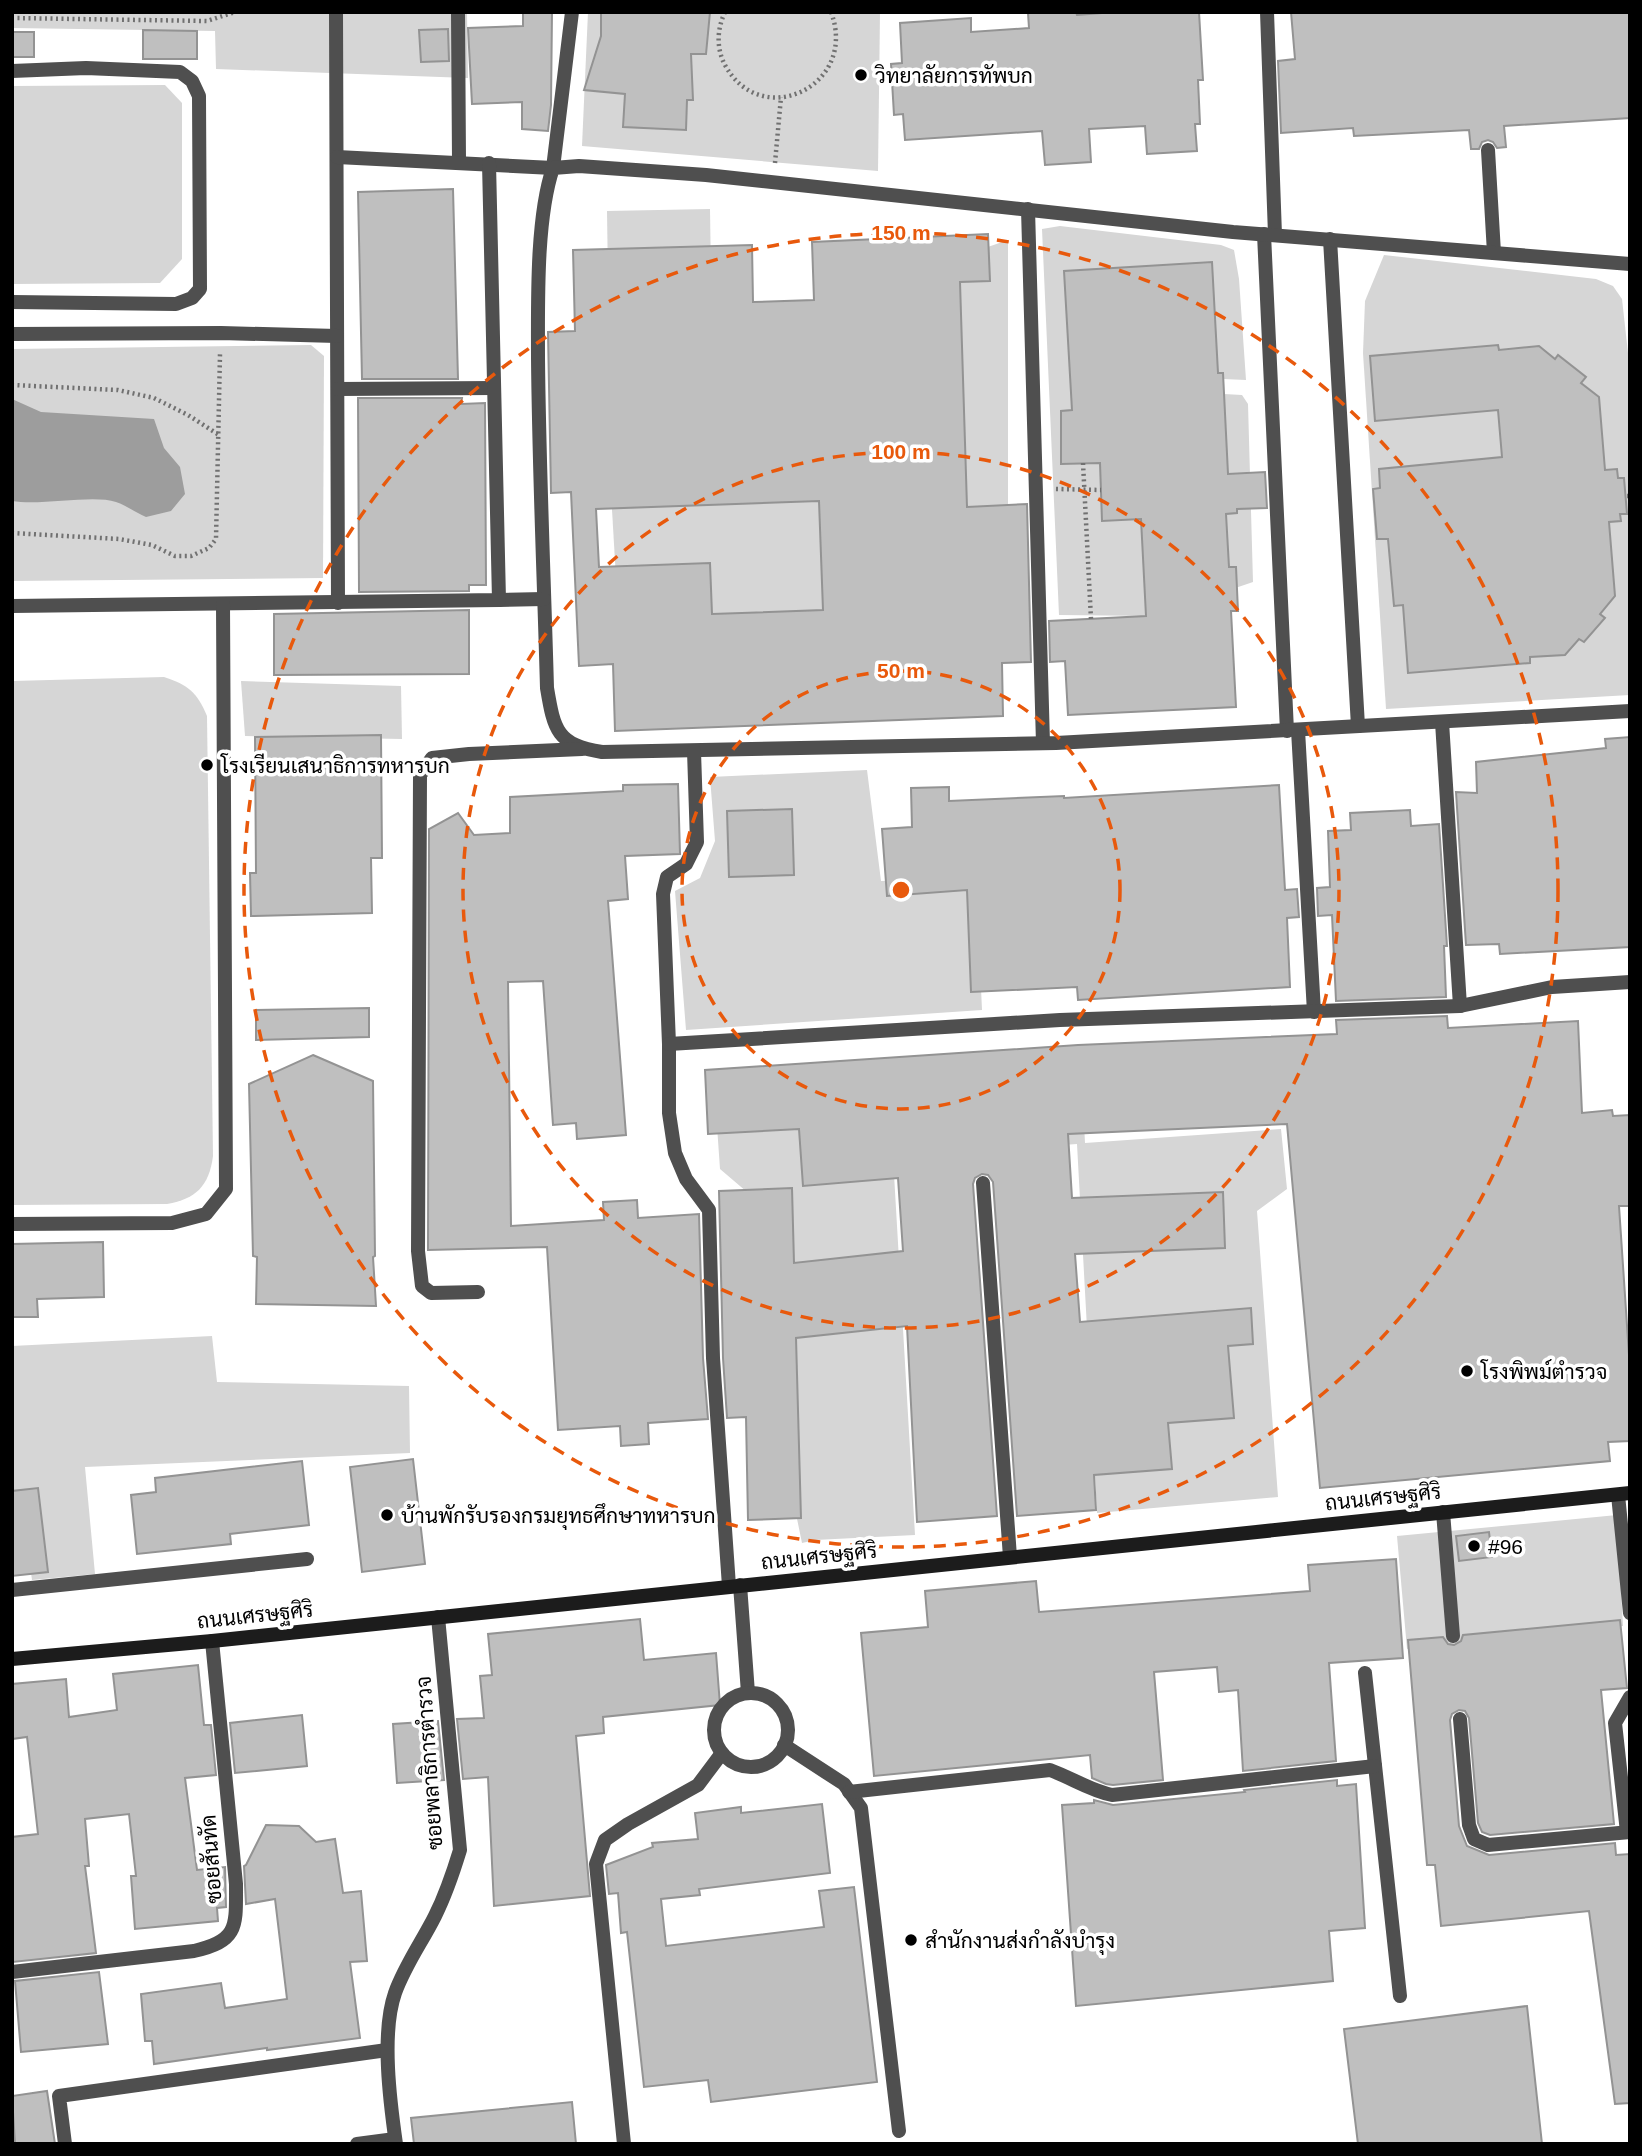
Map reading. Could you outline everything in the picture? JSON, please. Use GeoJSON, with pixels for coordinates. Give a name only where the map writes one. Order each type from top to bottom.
{"type":"FeatureCollection","features":[{"type":"Feature","properties":{"kind":"street"},"geometry":{"type":"LineString","coordinates":[[336,12],[338,603]]}},
{"type":"Feature","properties":{"kind":"street"},"geometry":{"type":"LineString","coordinates":[[458,12],[459,161]]}},
{"type":"Feature","properties":{"kind":"street"},"geometry":{"type":"LineString","coordinates":[[572,12],[553,168],[542,229],[538,315],[539,436],[547,688],[552,720],[564,738],[582,749]]}},
{"type":"Feature","properties":{"kind":"street"},"geometry":{"type":"LineString","coordinates":[[1267,12],[1270,234],[1292,730],[1314,1012]]}},
{"type":"Feature","properties":{"kind":"street"},"geometry":{"type":"LineString","coordinates":[[12,71],[86,68],[180,72],[192,82],[199,96],[200,247],[200,289],[192,299],[176,303],[12,302]]}},
{"type":"Feature","properties":{"kind":"street"},"geometry":{"type":"LineString","coordinates":[[1488,150],[1494,253]]}},
{"type":"Feature","properties":{"kind":"street"},"geometry":{"type":"LineString","coordinates":[[337,157],[668,172],[1270,234],[1630,264]]}},
{"type":"Feature","properties":{"kind":"street"},"geometry":{"type":"LineString","coordinates":[[489,163],[499,600]]}},
{"type":"Feature","properties":{"kind":"street"},"geometry":{"type":"LineString","coordinates":[[1028,209],[1043,743]]}},
{"type":"Feature","properties":{"kind":"street"},"geometry":{"type":"LineString","coordinates":[[1330,239],[1358,726]]}},
{"type":"Feature","properties":{"kind":"street"},"geometry":{"type":"LineString","coordinates":[[12,334],[221,333],[337,336]]}},
{"type":"Feature","properties":{"kind":"street"},"geometry":{"type":"LineString","coordinates":[[338,389],[494,388]]}},
{"type":"Feature","properties":{"kind":"street"},"geometry":{"type":"LineString","coordinates":[[12,606],[544,599]]}},
{"type":"Feature","properties":{"kind":"street"},"geometry":{"type":"LineString","coordinates":[[12,1224],[172,1223],[206,1214],[226,1189],[223,604]]}},
{"type":"Feature","properties":{"kind":"street"},"geometry":{"type":"LineString","coordinates":[[478,1292],[431,1293],[422,1286],[418,1251],[420,775],[432,758],[582,749],[603,752],[694,751],[1043,743],[1630,711]]}},
{"type":"Feature","properties":{"kind":"street"},"geometry":{"type":"LineString","coordinates":[[1442,722],[1460,1006]]}},
{"type":"Feature","properties":{"kind":"street"},"geometry":{"type":"LineString","coordinates":[[694,751],[697,842],[686,864],[667,877],[663,894],[669,1113],[675,1153],[686,1179],[709,1210],[713,1358],[734,1586],[748,1693]]}},
{"type":"Feature","properties":{"kind":"street"},"geometry":{"type":"LineString","coordinates":[[669,1044],[1060,1020],[1460,1006],[1552,987],[1630,982]]}},
{"type":"Feature","properties":{"kind":"street"},"geometry":{"type":"LineString","coordinates":[[983,1182],[1010,1557]]}},
{"type":"Feature","properties":{"kind":"street"},"geometry":{"type":"LineString","coordinates":[[1624,1494],[1630,1613]]}},
{"type":"Feature","properties":{"kind":"street","name":"ถนนเศรษฐศิริ"},"geometry":{"type":"LineString","coordinates":[[12,1659],[212,1641],[1624,1494]]}},
{"type":"Feature","properties":{"kind":"street"},"geometry":{"type":"LineString","coordinates":[[1443,1512],[1453,1636]]}},
{"type":"Feature","properties":{"kind":"street"},"geometry":{"type":"LineString","coordinates":[[12,1590],[307,1559]]}},
{"type":"Feature","properties":{"kind":"street","name":"ซอยพลาธิการตำรวจ"},"geometry":{"type":"LineString","coordinates":[[396,2142],[387,2050],[394,1996],[451,1882],[460,1850],[439,1617]]}},
{"type":"Feature","properties":{"kind":"street","name":"ซอยสันทัด"},"geometry":{"type":"LineString","coordinates":[[12,1972],[194,1951],[216,1946],[231,1934],[236,1910],[236,1884],[212,1641]]}},
{"type":"Feature","properties":{"kind":"street"},"geometry":{"type":"LineString","coordinates":[[1365,1673],[1400,1996]]}},
{"type":"Feature","properties":{"kind":"street"},"geometry":{"type":"LineString","coordinates":[[748,1693],[765,1696],[775,1702],[783,1711],[787,1722],[784,1745],[767,1763],[755,1766],[731,1762],[716,1743],[713,1731],[715,1718],[721,1707],[730,1699],[748,1693]]}},
{"type":"Feature","properties":{"kind":"street"},"geometry":{"type":"LineString","coordinates":[[1460,1720],[1469,1825],[1474,1839],[1488,1845],[1628,1832],[1615,1723],[1630,1697]]}},
{"type":"Feature","properties":{"kind":"street"},"geometry":{"type":"LineString","coordinates":[[784,1745],[844,1784],[862,1808],[899,2131]]}},
{"type":"Feature","properties":{"kind":"street"},"geometry":{"type":"LineString","coordinates":[[624,2144],[596,1864],[605,1840],[698,1785],[722,1753]]}},
{"type":"Feature","properties":{"kind":"street"},"geometry":{"type":"LineString","coordinates":[[849,1792],[1050,1770],[1068,1776],[1092,1791],[1112,1795],[1375,1766]]}},
{"type":"Feature","properties":{"kind":"street"},"geometry":{"type":"LineString","coordinates":[[65,2144],[59,2096],[387,2050]]}},
{"type":"Feature","properties":{"kind":"street"},"geometry":{"type":"LineString","coordinates":[[357,2144],[396,2142]]}},
{"type":"Feature","properties":{"kind":"path"},"geometry":{"type":"LineString","coordinates":[[12,18],[207,21],[235,12]]}},
{"type":"Feature","properties":{"kind":"path"},"geometry":{"type":"LineString","coordinates":[[725,12],[718,39],[721,57],[730,74],[744,87],[761,96],[781,97],[801,93],[810,88],[831,66],[837,47],[837,27],[831,12]]}},
{"type":"Feature","properties":{"kind":"path"},"geometry":{"type":"LineString","coordinates":[[773,182],[781,97]]}},
{"type":"Feature","properties":{"kind":"path"},"geometry":{"type":"LineString","coordinates":[[12,533],[120,539],[152,545],[175,556],[191,556],[209,548],[216,539],[221,333]]}},
{"type":"Feature","properties":{"kind":"path"},"geometry":{"type":"LineString","coordinates":[[12,385],[118,390],[154,398],[219,435]]}},
{"type":"Feature","properties":{"kind":"path"},"geometry":{"type":"LineString","coordinates":[[1083,463],[1091,619]]}},
{"type":"Feature","properties":{"kind":"path"},"geometry":{"type":"LineString","coordinates":[[1037,489],[1101,489]]}},
{"type":"Feature","properties":{"kind":"shaded area"},"geometry":{"type":"Polygon","coordinates":[[[12,12],[467,12],[468,78],[216,69],[215,31],[12,28],[12,12]]]}},
{"type":"Feature","properties":{"kind":"shaded area"},"geometry":{"type":"Polygon","coordinates":[[[588,12],[880,12],[878,171],[582,146],[588,12]]]}},
{"type":"Feature","properties":{"kind":"shaded area"},"geometry":{"type":"Polygon","coordinates":[[[165,85],[182,103],[182,259],[160,283],[12,284],[12,86],[165,85]]]}},
{"type":"Feature","properties":{"kind":"shaded area"},"geometry":{"type":"Polygon","coordinates":[[[710,209],[711,277],[608,279],[607,211],[710,209]]]}},
{"type":"Feature","properties":{"kind":"shaded area"},"geometry":{"type":"Polygon","coordinates":[[[1060,226],[1221,245],[1234,250],[1239,279],[1246,380],[1223,379],[1224,394],[1242,395],[1248,404],[1253,582],[1153,616],[1059,615],[1042,229],[1060,226]]]}},
{"type":"Feature","properties":{"kind":"shaded area"},"geometry":{"type":"Polygon","coordinates":[[[1008,240],[1008,601],[619,630],[609,458],[927,268],[1008,240]]]}},
{"type":"Feature","properties":{"kind":"shaded area"},"geometry":{"type":"Polygon","coordinates":[[[1384,255],[1596,279],[1613,286],[1622,299],[1630,371],[1630,695],[1386,709],[1363,353],[1365,301],[1384,255]]]}},
{"type":"Feature","properties":{"kind":"shaded area"},"geometry":{"type":"Polygon","coordinates":[[[311,345],[324,356],[323,578],[12,581],[12,349],[311,345]]]}},
{"type":"Feature","properties":{"kind":"shaded area"},"geometry":{"type":"Polygon","coordinates":[[[12,399],[41,412],[154,419],[164,448],[180,467],[185,494],[171,511],[146,517],[120,503],[106,500],[12,501],[12,399]]]}},
{"type":"Feature","properties":{"kind":"shaded area"},"geometry":{"type":"Polygon","coordinates":[[[164,677],[191,691],[207,716],[211,1166],[204,1183],[193,1195],[167,1204],[12,1205],[12,681],[164,677]]]}},
{"type":"Feature","properties":{"kind":"shaded area"},"geometry":{"type":"Polygon","coordinates":[[[241,681],[401,686],[402,739],[245,736],[241,681]]]}},
{"type":"Feature","properties":{"kind":"shaded area"},"geometry":{"type":"Polygon","coordinates":[[[867,770],[881,881],[976,879],[982,1010],[686,1030],[675,891],[700,878],[715,841],[710,777],[867,770]]]}},
{"type":"Feature","properties":{"kind":"shaded area"},"geometry":{"type":"Polygon","coordinates":[[[1083,1103],[1085,1143],[1281,1129],[1287,1189],[1257,1211],[1278,1497],[1097,1513],[1077,1144],[893,1157],[915,1535],[802,1543],[781,1441],[768,1210],[720,1169],[717,1126],[1083,1103]]]}},
{"type":"Feature","properties":{"kind":"shaded area"},"geometry":{"type":"Polygon","coordinates":[[[212,1336],[217,1382],[409,1386],[410,1453],[85,1467],[95,1574],[32,1580],[22,1506],[12,1506],[12,1346],[212,1336]]]}},
{"type":"Feature","properties":{"kind":"shaded area"},"geometry":{"type":"Polygon","coordinates":[[[1617,1515],[1623,1626],[1407,1649],[1397,1536],[1617,1515]]]}},
{"type":"Feature","properties":{"kind":"building"},"geometry":{"type":"Polygon","coordinates":[[[523,12],[552,12],[551,105],[548,131],[522,129],[522,102],[472,104],[468,28],[523,26],[523,12]]]}},
{"type":"Feature","properties":{"kind":"building"},"geometry":{"type":"Polygon","coordinates":[[[601,12],[710,12],[706,54],[691,54],[693,100],[687,100],[686,130],[623,127],[625,94],[584,90],[601,36],[601,12]]]}},
{"type":"Feature","properties":{"kind":"building"},"geometry":{"type":"Polygon","coordinates":[[[1076,12],[1077,15],[1199,12],[1203,80],[1198,80],[1200,124],[1195,124],[1197,151],[1147,154],[1145,126],[1089,129],[1091,162],[1045,165],[1042,131],[905,140],[903,114],[894,115],[891,64],[902,63],[900,23],[971,18],[971,32],[1029,28],[1028,13],[1076,12]]]}},
{"type":"Feature","properties":{"kind":"building"},"geometry":{"type":"Polygon","coordinates":[[[1291,12],[1630,12],[1630,118],[1504,126],[1506,147],[1497,148],[1488,140],[1482,142],[1479,149],[1471,149],[1469,130],[1354,136],[1353,128],[1281,133],[1278,61],[1295,59],[1291,12]]]}},
{"type":"Feature","properties":{"kind":"building"},"geometry":{"type":"Polygon","coordinates":[[[448,29],[449,61],[421,62],[419,30],[448,29]]]}},
{"type":"Feature","properties":{"kind":"building"},"geometry":{"type":"Polygon","coordinates":[[[143,30],[197,31],[197,59],[143,59],[143,30]]]}},
{"type":"Feature","properties":{"kind":"building"},"geometry":{"type":"Polygon","coordinates":[[[12,32],[34,32],[34,57],[12,57],[12,32]]]}},
{"type":"Feature","properties":{"kind":"building"},"geometry":{"type":"Polygon","coordinates":[[[453,189],[458,379],[362,379],[358,192],[453,189]]]}},
{"type":"Feature","properties":{"kind":"building"},"geometry":{"type":"Polygon","coordinates":[[[988,234],[990,281],[960,282],[967,507],[1027,504],[1031,662],[1002,663],[1003,716],[615,731],[613,664],[579,666],[571,492],[551,493],[548,332],[575,331],[573,250],[752,245],[753,302],[814,300],[812,242],[988,234]],[[819,501],[596,509],[599,567],[710,563],[712,614],[823,610],[819,501]]]}},
{"type":"Feature","properties":{"kind":"building"},"geometry":{"type":"Polygon","coordinates":[[[1212,262],[1218,373],[1223,373],[1228,474],[1265,472],[1267,508],[1237,509],[1237,513],[1226,514],[1229,567],[1236,567],[1238,611],[1231,611],[1236,707],[1068,715],[1065,661],[1050,662],[1049,621],[1146,616],[1141,519],[1102,521],[1100,463],[1061,464],[1061,411],[1072,410],[1064,271],[1212,262]]]}},
{"type":"Feature","properties":{"kind":"building"},"geometry":{"type":"Polygon","coordinates":[[[1498,345],[1499,350],[1539,346],[1555,359],[1558,355],[1586,377],[1581,383],[1599,397],[1605,470],[1617,469],[1618,478],[1624,478],[1627,514],[1620,514],[1621,521],[1609,522],[1615,596],[1600,614],[1605,618],[1584,642],[1579,639],[1565,655],[1530,657],[1530,663],[1408,673],[1403,605],[1394,606],[1388,539],[1377,539],[1373,489],[1380,488],[1379,469],[1502,457],[1498,410],[1375,421],[1370,356],[1498,345]]]}},
{"type":"Feature","properties":{"kind":"building"},"geometry":{"type":"Polygon","coordinates":[[[358,398],[462,398],[461,404],[485,403],[486,585],[469,585],[469,591],[359,592],[358,398]]]}},
{"type":"Feature","properties":{"kind":"building"},"geometry":{"type":"Polygon","coordinates":[[[469,610],[469,674],[274,675],[274,614],[469,610]]]}},
{"type":"Feature","properties":{"kind":"building"},"geometry":{"type":"Polygon","coordinates":[[[381,735],[382,858],[371,858],[372,913],[251,916],[250,873],[256,873],[255,737],[381,735]]]}},
{"type":"Feature","properties":{"kind":"building"},"geometry":{"type":"Polygon","coordinates":[[[1630,737],[1630,947],[1500,954],[1499,944],[1466,945],[1456,792],[1477,793],[1476,762],[1606,748],[1605,739],[1630,737]]]}},
{"type":"Feature","properties":{"kind":"building"},"geometry":{"type":"Polygon","coordinates":[[[678,784],[680,854],[625,856],[628,899],[608,901],[626,1135],[577,1139],[576,1123],[553,1125],[543,981],[508,982],[511,1226],[604,1220],[603,1202],[637,1200],[638,1218],[699,1214],[703,1358],[708,1419],[648,1423],[649,1444],[621,1446],[620,1426],[558,1430],[547,1247],[428,1250],[429,829],[458,813],[474,835],[510,833],[510,797],[623,791],[623,785],[678,784]]]}},
{"type":"Feature","properties":{"kind":"building"},"geometry":{"type":"Polygon","coordinates":[[[1279,785],[1285,890],[1297,889],[1299,917],[1287,918],[1290,987],[1078,1000],[1077,987],[971,992],[967,890],[887,896],[882,829],[912,827],[911,788],[949,787],[949,801],[1064,798],[1279,785]]]}},
{"type":"Feature","properties":{"kind":"building"},"geometry":{"type":"Polygon","coordinates":[[[792,809],[794,875],[729,877],[727,811],[792,809]]]}},
{"type":"Feature","properties":{"kind":"building"},"geometry":{"type":"Polygon","coordinates":[[[1410,810],[1411,826],[1439,824],[1447,946],[1444,946],[1446,997],[1336,1001],[1332,915],[1318,916],[1317,888],[1330,887],[1328,831],[1351,830],[1350,813],[1410,810]]]}},
{"type":"Feature","properties":{"kind":"building"},"geometry":{"type":"Polygon","coordinates":[[[369,1008],[369,1037],[256,1040],[256,1010],[369,1008]]]}},
{"type":"Feature","properties":{"kind":"building"},"geometry":{"type":"Polygon","coordinates":[[[1447,1016],[1448,1028],[1578,1021],[1582,1113],[1612,1110],[1613,1116],[1630,1115],[1630,1206],[1619,1206],[1630,1370],[1630,1441],[1608,1442],[1610,1461],[1320,1488],[1287,1124],[1068,1134],[1072,1198],[1223,1192],[1225,1248],[1075,1254],[1080,1322],[1251,1308],[1253,1344],[1228,1346],[1234,1418],[1168,1423],[1172,1469],[1094,1475],[1096,1510],[1017,1516],[993,1182],[988,1175],[982,1174],[975,1178],[973,1184],[997,1516],[917,1522],[907,1326],[796,1338],[801,1518],[748,1520],[746,1417],[727,1418],[719,1191],[792,1188],[794,1263],[903,1251],[898,1178],[803,1186],[799,1129],[708,1134],[705,1070],[1078,1045],[1337,1034],[1336,1020],[1447,1016]]]}},
{"type":"Feature","properties":{"kind":"building"},"geometry":{"type":"Polygon","coordinates":[[[313,1055],[373,1081],[373,1257],[376,1306],[256,1304],[257,1257],[253,1256],[249,1084],[313,1055]]]}},
{"type":"Feature","properties":{"kind":"building"},"geometry":{"type":"Polygon","coordinates":[[[103,1242],[104,1297],[37,1299],[38,1317],[12,1317],[12,1244],[103,1242]]]}},
{"type":"Feature","properties":{"kind":"building","name":"บ้านพักรับรองกรมยุทธศึกษาทหารบก"},"geometry":{"type":"Polygon","coordinates":[[[413,1459],[425,1564],[362,1572],[350,1467],[413,1459]]]}},
{"type":"Feature","properties":{"kind":"building"},"geometry":{"type":"Polygon","coordinates":[[[302,1461],[309,1525],[230,1534],[231,1544],[137,1554],[131,1495],[156,1492],[155,1478],[302,1461]]]}},
{"type":"Feature","properties":{"kind":"building"},"geometry":{"type":"Polygon","coordinates":[[[38,1488],[48,1572],[12,1576],[12,1491],[38,1488]]]}},
{"type":"Feature","properties":{"kind":"building","name":"#96"},"geometry":{"type":"Polygon","coordinates":[[[1489,1532],[1492,1557],[1459,1561],[1456,1536],[1489,1532]]]}},
{"type":"Feature","properties":{"kind":"building"},"geometry":{"type":"Polygon","coordinates":[[[1396,1559],[1403,1658],[1329,1663],[1336,1761],[1243,1771],[1238,1690],[1219,1692],[1217,1667],[1154,1672],[1163,1780],[1106,1784],[1092,1778],[1090,1755],[874,1776],[861,1633],[928,1627],[925,1591],[1036,1581],[1039,1612],[1310,1591],[1308,1565],[1396,1559]]]}},
{"type":"Feature","properties":{"kind":"building"},"geometry":{"type":"Polygon","coordinates":[[[640,1619],[644,1660],[716,1653],[720,1705],[603,1717],[604,1733],[576,1736],[590,1896],[494,1906],[488,1777],[463,1779],[457,1719],[484,1718],[480,1676],[492,1675],[488,1634],[640,1619]]]}},
{"type":"Feature","properties":{"kind":"building"},"geometry":{"type":"Polygon","coordinates":[[[1620,1620],[1627,1688],[1601,1690],[1614,1824],[1490,1835],[1482,1832],[1478,1823],[1469,1718],[1465,1711],[1459,1710],[1452,1714],[1450,1720],[1459,1826],[1467,1846],[1489,1855],[1615,1843],[1616,1855],[1630,1854],[1630,2103],[1615,2104],[1589,1911],[1441,1926],[1435,1865],[1427,1865],[1408,1640],[1443,1637],[1448,1644],[1454,1645],[1461,1641],[1463,1635],[1620,1620]]]}},
{"type":"Feature","properties":{"kind":"building"},"geometry":{"type":"Polygon","coordinates":[[[198,1665],[204,1725],[211,1725],[216,1775],[185,1778],[197,1870],[225,1867],[226,1907],[217,1908],[218,1921],[135,1929],[131,1876],[136,1876],[129,1814],[85,1819],[89,1866],[85,1866],[96,1953],[13,1962],[12,1837],[38,1834],[27,1737],[12,1739],[12,1684],[66,1679],[69,1717],[117,1710],[113,1674],[198,1665]]]}},
{"type":"Feature","properties":{"kind":"building"},"geometry":{"type":"Polygon","coordinates":[[[302,1715],[307,1766],[235,1773],[230,1723],[302,1715]]]}},
{"type":"Feature","properties":{"kind":"building"},"geometry":{"type":"Polygon","coordinates":[[[438,1721],[444,1780],[397,1783],[393,1724],[438,1721]]]}},
{"type":"Feature","properties":{"kind":"building"},"geometry":{"type":"Polygon","coordinates":[[[1337,1780],[1337,1786],[1356,1784],[1365,1928],[1329,1931],[1333,1981],[1076,2006],[1062,1805],[1094,1803],[1094,1800],[1113,1805],[1337,1780]]]}},
{"type":"Feature","properties":{"kind":"building"},"geometry":{"type":"Polygon","coordinates":[[[822,1804],[830,1873],[699,1889],[700,1895],[661,1899],[666,1946],[824,1927],[819,1891],[854,1887],[877,2082],[711,2102],[708,2080],[644,2087],[627,1932],[621,1933],[618,1893],[609,1894],[606,1865],[653,1847],[652,1843],[698,1839],[695,1813],[741,1807],[741,1813],[822,1804]]]}},
{"type":"Feature","properties":{"kind":"building"},"geometry":{"type":"Polygon","coordinates":[[[266,1825],[299,1826],[316,1842],[335,1839],[343,1893],[361,1891],[367,1961],[350,1962],[360,2038],[154,2064],[152,2041],[145,2041],[141,1994],[221,1983],[225,2008],[287,1999],[275,1899],[246,1904],[244,1866],[266,1825]]]}},
{"type":"Feature","properties":{"kind":"building"},"geometry":{"type":"Polygon","coordinates":[[[99,1972],[108,2044],[21,2052],[15,1981],[99,1972]]]}},
{"type":"Feature","properties":{"kind":"building"},"geometry":{"type":"Polygon","coordinates":[[[1527,2006],[1542,2144],[1358,2144],[1344,2029],[1527,2006]]]}},
{"type":"Feature","properties":{"kind":"building"},"geometry":{"type":"Polygon","coordinates":[[[47,2091],[55,2144],[15,2144],[12,2096],[47,2091]]]}},
{"type":"Feature","properties":{"kind":"building"},"geometry":{"type":"Polygon","coordinates":[[[572,2102],[576,2144],[414,2144],[411,2118],[572,2102]]]}},
{"type":"Feature","properties":{"kind":"place","name":"วิทยาลัยการทัพบก"},"geometry":{"type":"Point","coordinates":[861,75]}},
{"type":"Feature","properties":{"kind":"place","name":"โรงเรียนเสนาธิการทหารบก"},"geometry":{"type":"Point","coordinates":[207,765]}},
{"type":"Feature","properties":{"kind":"place","name":"โรงพิพม์ตำรวจ"},"geometry":{"type":"Point","coordinates":[1467,1371]}},
{"type":"Feature","properties":{"kind":"place","name":"บ้านพักรับรองกรมยุทธศึกษาทหารบก"},"geometry":{"type":"Point","coordinates":[387,1515]}},
{"type":"Feature","properties":{"kind":"place","name":"#96"},"geometry":{"type":"Point","coordinates":[1474,1546]}},
{"type":"Feature","properties":{"kind":"place","name":"สํานักงานส่งกําลังบํารุง"},"geometry":{"type":"Point","coordinates":[911,1940]}}]}
